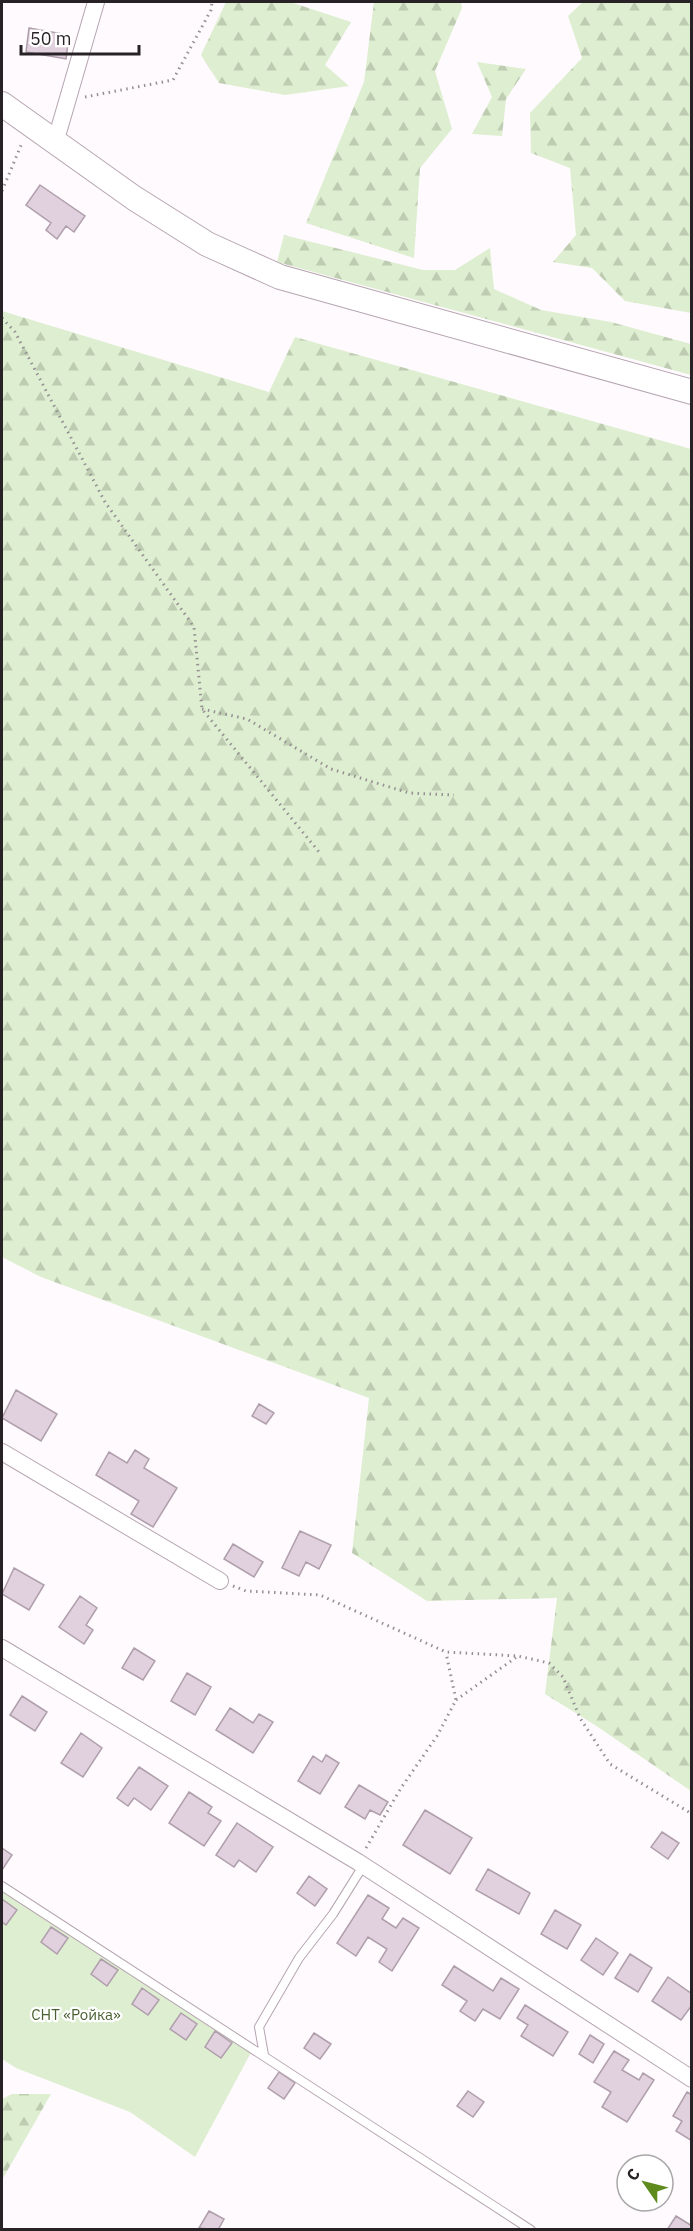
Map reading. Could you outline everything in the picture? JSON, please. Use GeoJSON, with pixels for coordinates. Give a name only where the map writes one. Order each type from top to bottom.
{"type":"FeatureCollection","features":[{"type":"Feature","properties":{"kind":"street"},"geometry":{"type":"LineString","coordinates":[[55,143],[96,2]]}},
{"type":"Feature","properties":{"kind":"street"},"geometry":{"type":"LineString","coordinates":[[2,104],[134,198],[207,244],[280,277],[692,392]]}},
{"type":"Feature","properties":{"kind":"street"},"geometry":{"type":"LineString","coordinates":[[2,1452],[220,1581]]}},
{"type":"Feature","properties":{"kind":"street"},"geometry":{"type":"LineString","coordinates":[[2,1648],[360,1864],[692,2079]]}},
{"type":"Feature","properties":{"kind":"lane"},"geometry":{"type":"LineString","coordinates":[[264,2055],[259,2027],[299,1958],[333,1914],[360,1864]]}},
{"type":"Feature","properties":{"kind":"lane"},"geometry":{"type":"LineString","coordinates":[[2,1886],[531,2229]]}},
{"type":"Feature","properties":{"kind":"path"},"geometry":{"type":"LineString","coordinates":[[68,100],[173,80],[211,10],[212,2]]}},
{"type":"Feature","properties":{"kind":"path"},"geometry":{"type":"LineString","coordinates":[[2,191],[31,124]]}},
{"type":"Feature","properties":{"kind":"path"},"geometry":{"type":"LineString","coordinates":[[2,318],[15,332],[105,502],[194,627],[202,709],[320,852]]}},
{"type":"Feature","properties":{"kind":"path"},"geometry":{"type":"LineString","coordinates":[[202,709],[247,719],[331,769],[409,794],[454,795]]}},
{"type":"Feature","properties":{"kind":"path"},"geometry":{"type":"LineString","coordinates":[[220,1581],[246,1592],[320,1595],[446,1652],[518,1656],[549,1663],[563,1677],[580,1718],[610,1764],[692,1814]]}},
{"type":"Feature","properties":{"kind":"path"},"geometry":{"type":"LineString","coordinates":[[446,1652],[456,1700]]}},
{"type":"Feature","properties":{"kind":"path"},"geometry":{"type":"LineString","coordinates":[[360,1864],[401,1788],[437,1736],[456,1700],[518,1656]]}},
{"type":"Feature","properties":{"kind":"green space"},"geometry":{"type":"Polygon","coordinates":[[[226,2],[290,2],[351,22],[325,65],[349,86],[285,95],[219,83],[201,55],[226,2]]]}},
{"type":"Feature","properties":{"kind":"green space"},"geometry":{"type":"Polygon","coordinates":[[[374,2],[461,2],[462,8],[435,71],[452,129],[420,168],[414,258],[306,223],[364,82],[374,2]]]}},
{"type":"Feature","properties":{"kind":"green space"},"geometry":{"type":"Polygon","coordinates":[[[583,2],[691,2],[691,313],[625,301],[592,268],[553,262],[576,235],[570,168],[531,153],[530,113],[582,58],[568,16],[583,2]]]}},
{"type":"Feature","properties":{"kind":"green space"},"geometry":{"type":"Polygon","coordinates":[[[477,62],[526,69],[506,99],[502,136],[472,134],[492,97],[477,62]]]}},
{"type":"Feature","properties":{"kind":"green space"},"geometry":{"type":"Polygon","coordinates":[[[284,235],[423,270],[455,270],[490,248],[494,289],[541,310],[611,322],[691,344],[691,375],[277,262],[284,235]]]}},
{"type":"Feature","properties":{"kind":"green space"},"geometry":{"type":"Polygon","coordinates":[[[2,311],[269,392],[295,337],[691,449],[691,1791],[595,1725],[545,1694],[557,1598],[427,1601],[352,1553],[369,1398],[41,1277],[2,1257],[2,311]]]}},
{"type":"Feature","properties":{"kind":"green space","name":"СНТ «Ройка»"},"geometry":{"type":"Polygon","coordinates":[[[2,1881],[255,2045],[195,2157],[130,2112],[16,2068],[2,2059],[2,1881]]]}},
{"type":"Feature","properties":{"kind":"green space"},"geometry":{"type":"Polygon","coordinates":[[[12,2094],[51,2094],[2,2180],[2,2099],[12,2094]]]}},
{"type":"Feature","properties":{"kind":"building"},"geometry":{"type":"Polygon","coordinates":[[[29,28],[69,35],[66,59],[26,52],[29,28]]]}},
{"type":"Feature","properties":{"kind":"building"},"geometry":{"type":"Polygon","coordinates":[[[40,185],[85,216],[74,232],[66,226],[57,239],[46,230],[51,223],[26,205],[40,185]]]}},
{"type":"Feature","properties":{"kind":"building"},"geometry":{"type":"Polygon","coordinates":[[[16,1390],[57,1414],[41,1441],[2,1418],[16,1390]]]}},
{"type":"Feature","properties":{"kind":"building"},"geometry":{"type":"Polygon","coordinates":[[[259,1404],[274,1413],[266,1424],[252,1416],[259,1404]]]}},
{"type":"Feature","properties":{"kind":"building"},"geometry":{"type":"Polygon","coordinates":[[[135,1450],[149,1459],[144,1468],[177,1488],[153,1527],[131,1514],[139,1501],[96,1475],[109,1452],[127,1463],[135,1450]]]}},
{"type":"Feature","properties":{"kind":"building"},"geometry":{"type":"Polygon","coordinates":[[[300,1531],[331,1545],[319,1569],[306,1562],[299,1576],[282,1568],[300,1531]]]}},
{"type":"Feature","properties":{"kind":"building"},"geometry":{"type":"Polygon","coordinates":[[[233,1544],[263,1562],[254,1577],[224,1559],[233,1544]]]}},
{"type":"Feature","properties":{"kind":"building"},"geometry":{"type":"Polygon","coordinates":[[[14,1568],[44,1585],[29,1610],[2,1594],[14,1568]]]}},
{"type":"Feature","properties":{"kind":"building"},"geometry":{"type":"Polygon","coordinates":[[[80,1596],[97,1608],[86,1625],[93,1630],[84,1644],[59,1627],[80,1596]]]}},
{"type":"Feature","properties":{"kind":"building"},"geometry":{"type":"Polygon","coordinates":[[[134,1648],[155,1661],[143,1680],[122,1668],[134,1648]]]}},
{"type":"Feature","properties":{"kind":"building"},"geometry":{"type":"Polygon","coordinates":[[[187,1673],[211,1687],[195,1715],[171,1701],[187,1673]]]}},
{"type":"Feature","properties":{"kind":"building"},"geometry":{"type":"Polygon","coordinates":[[[22,1696],[47,1712],[35,1731],[10,1715],[22,1696]]]}},
{"type":"Feature","properties":{"kind":"building"},"geometry":{"type":"Polygon","coordinates":[[[230,1708],[253,1723],[259,1714],[273,1722],[253,1753],[216,1730],[230,1708]]]}},
{"type":"Feature","properties":{"kind":"building"},"geometry":{"type":"Polygon","coordinates":[[[81,1733],[102,1748],[83,1777],[61,1763],[81,1733]]]}},
{"type":"Feature","properties":{"kind":"building"},"geometry":{"type":"Polygon","coordinates":[[[326,1755],[339,1763],[320,1794],[298,1781],[313,1756],[322,1762],[326,1755]]]}},
{"type":"Feature","properties":{"kind":"building"},"geometry":{"type":"Polygon","coordinates":[[[139,1767],[168,1786],[151,1810],[134,1798],[128,1806],[117,1798],[139,1767]]]}},
{"type":"Feature","properties":{"kind":"building"},"geometry":{"type":"Polygon","coordinates":[[[359,1785],[388,1802],[380,1815],[370,1810],[365,1819],[345,1807],[359,1785]]]}},
{"type":"Feature","properties":{"kind":"building"},"geometry":{"type":"Polygon","coordinates":[[[189,1792],[212,1807],[208,1813],[221,1821],[204,1846],[169,1823],[189,1792]]]}},
{"type":"Feature","properties":{"kind":"building"},"geometry":{"type":"Polygon","coordinates":[[[425,1810],[472,1838],[450,1874],[403,1845],[425,1810]]]}},
{"type":"Feature","properties":{"kind":"building"},"geometry":{"type":"Polygon","coordinates":[[[237,1823],[273,1847],[256,1872],[239,1860],[234,1867],[216,1855],[237,1823]]]}},
{"type":"Feature","properties":{"kind":"building"},"geometry":{"type":"Polygon","coordinates":[[[662,1832],[679,1843],[668,1859],[651,1847],[662,1832]]]}},
{"type":"Feature","properties":{"kind":"building"},"geometry":{"type":"Polygon","coordinates":[[[2,1848],[12,1855],[2,1870],[2,1848]]]}},
{"type":"Feature","properties":{"kind":"building"},"geometry":{"type":"Polygon","coordinates":[[[488,1869],[530,1893],[519,1914],[476,1890],[488,1869]]]}},
{"type":"Feature","properties":{"kind":"building"},"geometry":{"type":"Polygon","coordinates":[[[309,1876],[327,1889],[315,1906],[297,1893],[309,1876]]]}},
{"type":"Feature","properties":{"kind":"building"},"geometry":{"type":"Polygon","coordinates":[[[368,1895],[389,1908],[382,1919],[396,1928],[403,1918],[419,1928],[392,1971],[379,1962],[387,1949],[368,1937],[356,1956],[337,1943],[368,1895]]]}},
{"type":"Feature","properties":{"kind":"building"},"geometry":{"type":"Polygon","coordinates":[[[2,1899],[17,1910],[6,1925],[2,1922],[2,1899]]]}},
{"type":"Feature","properties":{"kind":"building"},"geometry":{"type":"Polygon","coordinates":[[[555,1910],[581,1925],[567,1949],[541,1934],[555,1910]]]}},
{"type":"Feature","properties":{"kind":"building"},"geometry":{"type":"Polygon","coordinates":[[[51,1927],[68,1938],[57,1954],[41,1942],[51,1927]]]}},
{"type":"Feature","properties":{"kind":"building"},"geometry":{"type":"Polygon","coordinates":[[[596,1938],[618,1953],[603,1975],[581,1960],[596,1938]]]}},
{"type":"Feature","properties":{"kind":"building"},"geometry":{"type":"Polygon","coordinates":[[[630,1954],[652,1968],[638,1992],[615,1978],[630,1954]]]}},
{"type":"Feature","properties":{"kind":"building"},"geometry":{"type":"Polygon","coordinates":[[[101,1959],[118,1970],[107,1986],[91,1974],[101,1959]]]}},
{"type":"Feature","properties":{"kind":"building"},"geometry":{"type":"Polygon","coordinates":[[[454,1966],[493,1991],[501,1978],[519,1989],[500,2019],[483,2009],[475,2021],[460,2011],[467,2001],[442,1985],[454,1966]]]}},
{"type":"Feature","properties":{"kind":"building"},"geometry":{"type":"Polygon","coordinates":[[[668,1977],[692,1994],[692,2005],[681,2020],[652,2001],[668,1977]]]}},
{"type":"Feature","properties":{"kind":"building"},"geometry":{"type":"Polygon","coordinates":[[[142,1988],[159,2000],[148,2015],[132,2004],[142,1988]]]}},
{"type":"Feature","properties":{"kind":"building"},"geometry":{"type":"Polygon","coordinates":[[[525,2005],[568,2032],[553,2056],[521,2036],[528,2025],[517,2018],[525,2005]]]}},
{"type":"Feature","properties":{"kind":"building"},"geometry":{"type":"Polygon","coordinates":[[[181,2013],[197,2024],[186,2040],[170,2029],[181,2013]]]}},
{"type":"Feature","properties":{"kind":"building"},"geometry":{"type":"Polygon","coordinates":[[[215,2031],[232,2043],[221,2058],[205,2047],[215,2031]]]}},
{"type":"Feature","properties":{"kind":"building"},"geometry":{"type":"Polygon","coordinates":[[[314,2033],[331,2044],[320,2059],[304,2048],[314,2033]]]}},
{"type":"Feature","properties":{"kind":"building"},"geometry":{"type":"Polygon","coordinates":[[[590,2035],[604,2044],[593,2063],[579,2054],[590,2035]]]}},
{"type":"Feature","properties":{"kind":"building"},"geometry":{"type":"Polygon","coordinates":[[[614,2051],[629,2060],[622,2070],[639,2080],[643,2073],[654,2080],[627,2122],[602,2107],[611,2092],[594,2082],[614,2051]]]}},
{"type":"Feature","properties":{"kind":"building"},"geometry":{"type":"Polygon","coordinates":[[[279,2072],[295,2083],[284,2099],[268,2088],[279,2072]]]}},
{"type":"Feature","properties":{"kind":"building"},"geometry":{"type":"Polygon","coordinates":[[[468,2091],[484,2102],[473,2117],[457,2106],[468,2091]]]}},
{"type":"Feature","properties":{"kind":"building"},"geometry":{"type":"Polygon","coordinates":[[[687,2092],[692,2095],[692,2141],[676,2131],[682,2121],[673,2116],[687,2092]]]}},
{"type":"Feature","properties":{"kind":"building"},"geometry":{"type":"Polygon","coordinates":[[[209,2211],[224,2219],[218,2230],[199,2228],[209,2211]]]}},
{"type":"Feature","properties":{"kind":"building"},"geometry":{"type":"Polygon","coordinates":[[[676,2216],[692,2226],[692,2230],[667,2230],[676,2216]]]}}]}
